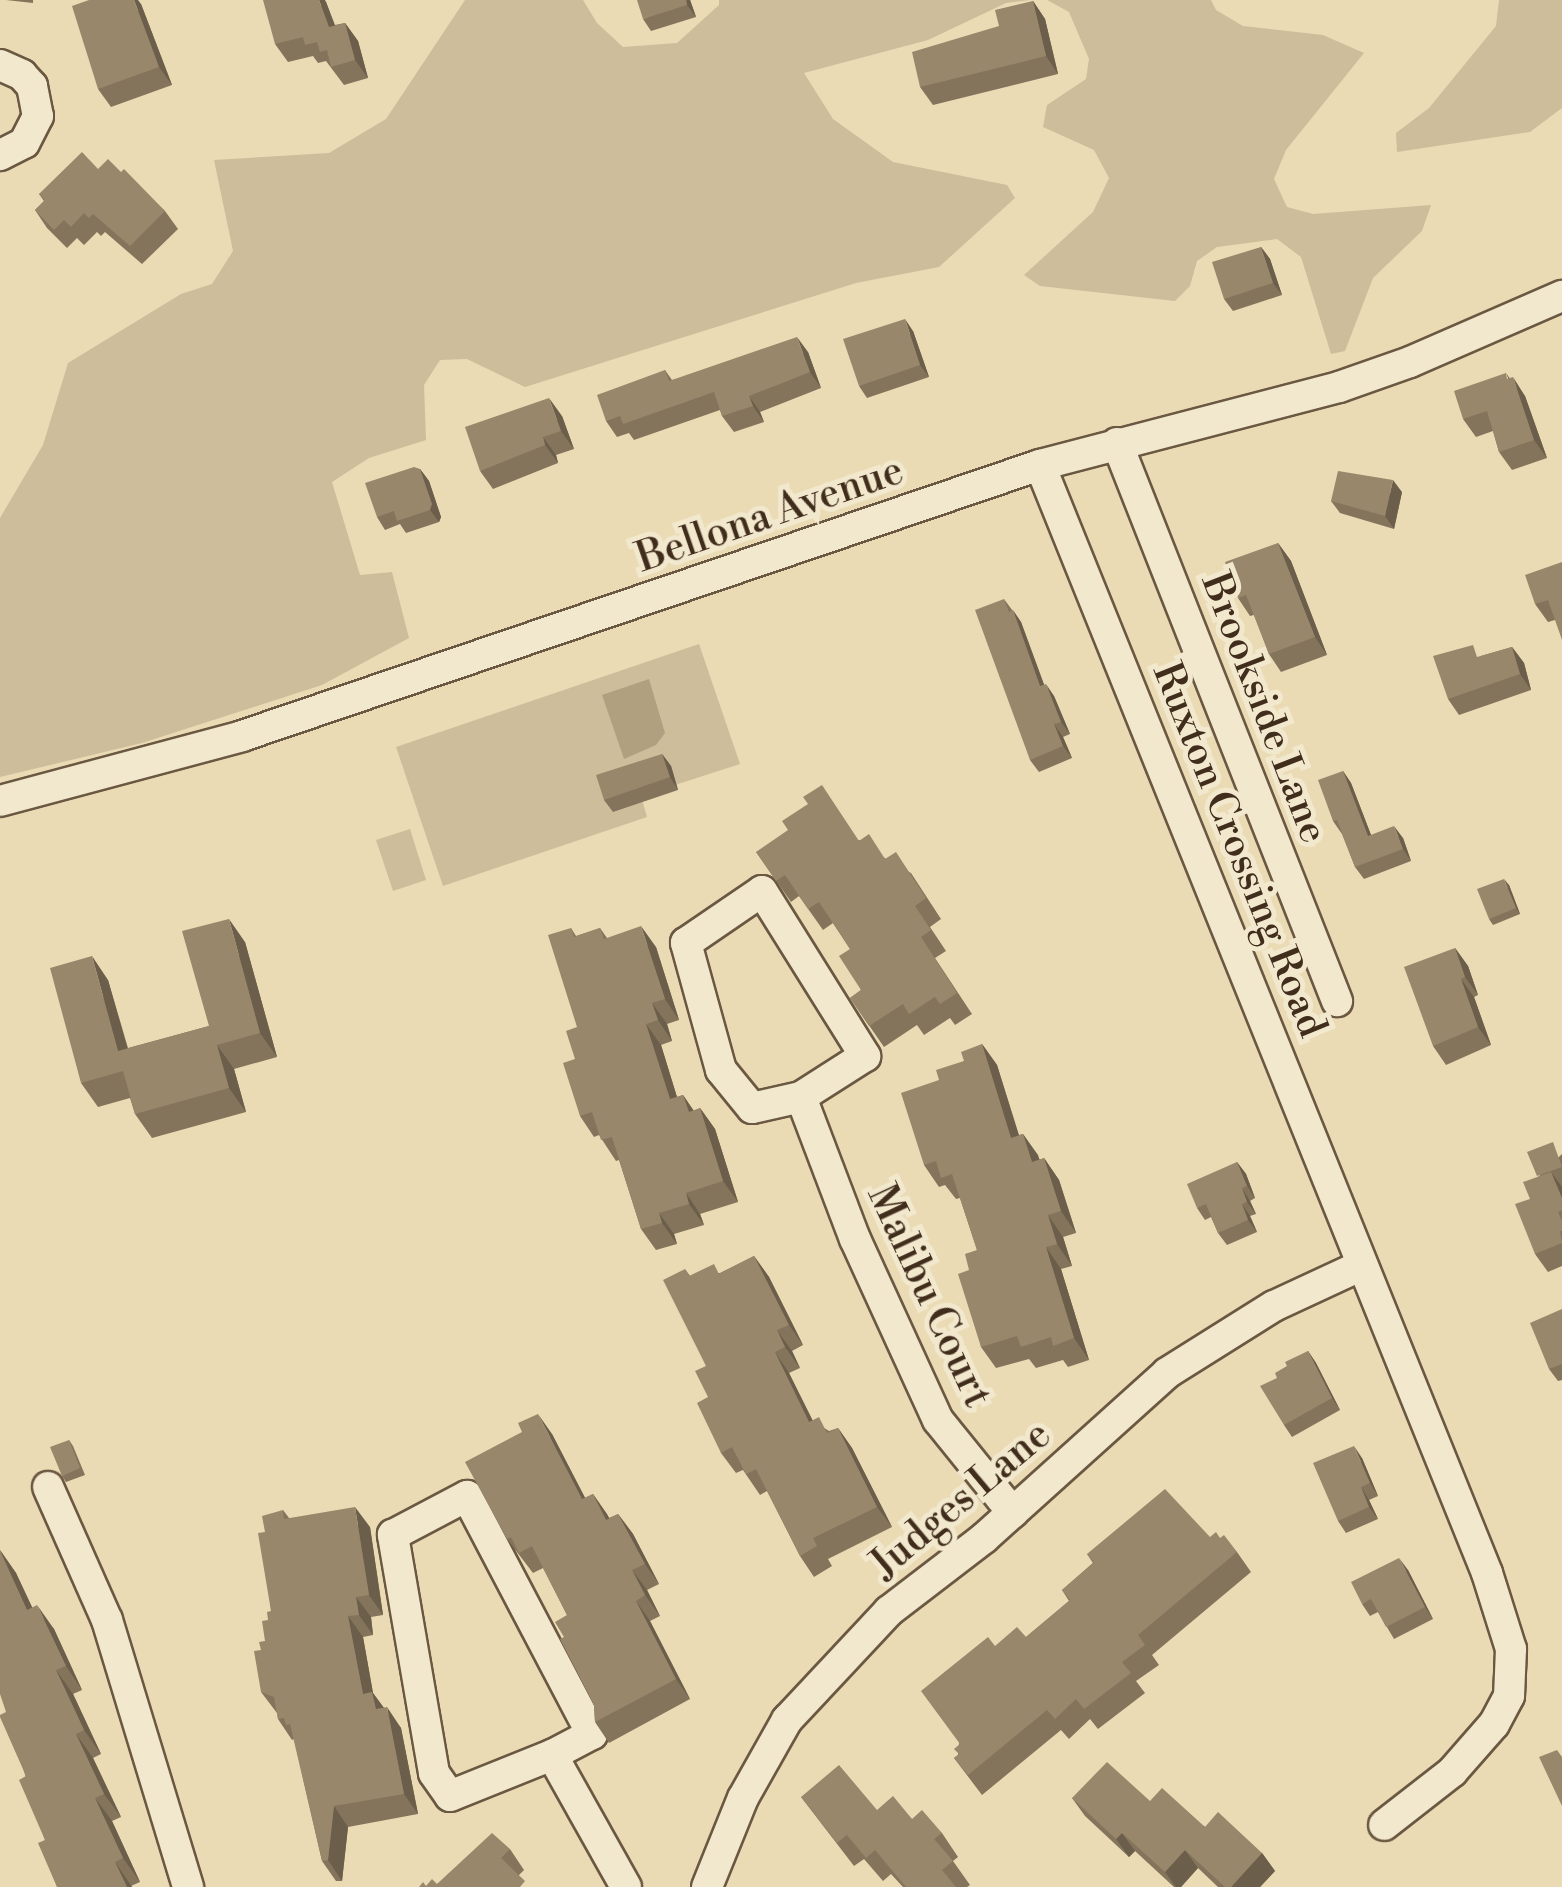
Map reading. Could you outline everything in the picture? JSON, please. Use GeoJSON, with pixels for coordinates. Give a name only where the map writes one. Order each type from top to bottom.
{"type":"FeatureCollection","features":[{"type":"Feature","properties":{"kind":"street"},"geometry":{"type":"LineString","coordinates":[[0,65],[22,75],[32,86],[38,116],[24,143],[0,155]]}},
{"type":"Feature","properties":{"kind":"street","name":"Bellona Avenue"},"geometry":{"type":"LineString","coordinates":[[0,801],[242,736],[1040,465],[1339,387],[1410,362],[1562,296]]}},
{"type":"Feature","properties":{"kind":"street","name":"Brookside Lane"},"geometry":{"type":"LineString","coordinates":[[1118,443],[1337,1000]]}},
{"type":"Feature","properties":{"kind":"street","name":"Ruxton Crossing Road"},"geometry":{"type":"LineString","coordinates":[[1040,465],[1487,1573],[1511,1650],[1508,1696],[1494,1724],[1452,1772],[1384,1825]]}},
{"type":"Feature","properties":{"kind":"street"},"geometry":{"type":"LineString","coordinates":[[762,891],[864,1056],[801,1098],[752,1108],[720,1070],[686,942],[762,891]]}},
{"type":"Feature","properties":{"kind":"street","name":"Malibu Court"},"geometry":{"type":"LineString","coordinates":[[801,1098],[855,1239],[938,1420],[1014,1513]]}},
{"type":"Feature","properties":{"kind":"street","name":"Judges Lane"},"geometry":{"type":"LineString","coordinates":[[707,1887],[744,1798],[787,1720],[889,1610],[1014,1513],[1168,1372],[1274,1306],[1360,1266]]}},
{"type":"Feature","properties":{"kind":"street"},"geometry":{"type":"LineString","coordinates":[[48,1487],[106,1620],[188,1887]]}},
{"type":"Feature","properties":{"kind":"street"},"geometry":{"type":"LineString","coordinates":[[467,1496],[592,1734],[552,1755],[450,1796],[434,1773],[393,1535],[467,1496]]}},
{"type":"Feature","properties":{"kind":"street"},"geometry":{"type":"LineString","coordinates":[[552,1755],[626,1887]]}},
{"type":"Feature","properties":{"kind":"shaded area"},"geometry":{"type":"Polygon","coordinates":[[[465,0],[583,0],[597,23],[623,47],[677,43],[719,5],[719,0],[1030,0],[1006,3],[928,40],[804,73],[833,119],[893,162],[1007,185],[1015,198],[939,267],[856,283],[525,387],[467,359],[440,360],[424,385],[426,440],[369,458],[332,482],[360,575],[392,572],[409,638],[322,685],[142,743],[0,777],[0,518],[43,445],[68,363],[181,294],[212,284],[233,251],[214,160],[329,153],[386,119],[465,0]]]}},
{"type":"Feature","properties":{"kind":"shaded area"},"geometry":{"type":"Polygon","coordinates":[[[1047,0],[1211,0],[1216,10],[1243,26],[1323,35],[1364,53],[1286,150],[1274,179],[1287,207],[1313,214],[1431,205],[1422,231],[1373,278],[1345,351],[1331,354],[1301,257],[1277,239],[1217,247],[1197,261],[1190,286],[1175,301],[1040,286],[1024,275],[1093,212],[1109,178],[1094,150],[1043,127],[1047,105],[1086,79],[1089,59],[1069,12],[1047,0]]]}},
{"type":"Feature","properties":{"kind":"shaded area"},"geometry":{"type":"Polygon","coordinates":[[[1499,0],[1562,0],[1562,108],[1530,132],[1397,152],[1396,133],[1429,108],[1496,26],[1499,0]]]}},
{"type":"Feature","properties":{"kind":"shaded area"},"geometry":{"type":"Polygon","coordinates":[[[699,644],[740,764],[641,796],[647,817],[443,886],[396,747],[699,644]]]}},
{"type":"Feature","properties":{"kind":"shaded area"},"geometry":{"type":"Polygon","coordinates":[[[649,679],[665,733],[656,745],[624,759],[602,695],[649,679]]]}},
{"type":"Feature","properties":{"kind":"shaded area"},"geometry":{"type":"Polygon","coordinates":[[[410,829],[426,880],[393,891],[376,840],[410,829]]]}},
{"type":"Feature","properties":{"kind":"building"},"geometry":{"type":"Polygon","coordinates":[[[89,0],[134,0],[159,67],[98,89],[72,6],[89,0]]]}},
{"type":"Feature","properties":{"kind":"building"},"geometry":{"type":"Polygon","coordinates":[[[263,0],[319,0],[329,27],[345,23],[355,60],[331,67],[327,50],[320,52],[317,42],[305,45],[303,37],[275,44],[263,0]]]}},
{"type":"Feature","properties":{"kind":"building"},"geometry":{"type":"Polygon","coordinates":[[[637,0],[686,0],[687,5],[643,19],[637,0]]]}},
{"type":"Feature","properties":{"kind":"building"},"geometry":{"type":"Polygon","coordinates":[[[1033,1],[1046,56],[920,87],[912,52],[999,26],[995,10],[1033,1]]]}},
{"type":"Feature","properties":{"kind":"building"},"geometry":{"type":"Polygon","coordinates":[[[82,152],[98,169],[108,159],[121,172],[124,169],[165,211],[130,246],[93,214],[89,218],[84,213],[71,227],[64,220],[54,230],[35,210],[45,200],[39,194],[82,152]]]}},
{"type":"Feature","properties":{"kind":"building"},"geometry":{"type":"Polygon","coordinates":[[[1261,247],[1273,283],[1224,299],[1212,262],[1261,247]]]}},
{"type":"Feature","properties":{"kind":"building"},"geometry":{"type":"Polygon","coordinates":[[[905,319],[920,365],[859,386],[843,339],[905,319]]]}},
{"type":"Feature","properties":{"kind":"building"},"geometry":{"type":"Polygon","coordinates":[[[797,337],[810,372],[749,396],[753,406],[722,416],[714,392],[623,424],[620,416],[606,421],[597,395],[665,370],[669,381],[797,337]]]}},
{"type":"Feature","properties":{"kind":"building"},"geometry":{"type":"Polygon","coordinates":[[[1506,373],[1507,379],[1513,377],[1534,440],[1499,452],[1487,411],[1463,419],[1454,391],[1506,373]]]}},
{"type":"Feature","properties":{"kind":"building"},"geometry":{"type":"Polygon","coordinates":[[[549,398],[561,431],[543,437],[545,445],[480,471],[465,427],[549,398]]]}},
{"type":"Feature","properties":{"kind":"building"},"geometry":{"type":"Polygon","coordinates":[[[414,467],[420,469],[432,504],[430,510],[397,521],[394,511],[377,517],[365,483],[414,467]]]}},
{"type":"Feature","properties":{"kind":"building"},"geometry":{"type":"Polygon","coordinates":[[[1338,471],[1393,480],[1385,516],[1331,501],[1338,471]]]}},
{"type":"Feature","properties":{"kind":"building"},"geometry":{"type":"Polygon","coordinates":[[[1278,543],[1315,637],[1269,654],[1246,595],[1238,598],[1225,562],[1278,543]]]}},
{"type":"Feature","properties":{"kind":"building"},"geometry":{"type":"Polygon","coordinates":[[[1562,562],[1562,640],[1548,600],[1535,604],[1525,575],[1562,562]]]}},
{"type":"Feature","properties":{"kind":"building"},"geometry":{"type":"Polygon","coordinates":[[[1004,599],[1009,612],[1013,610],[1040,686],[1046,684],[1061,722],[1054,724],[1063,746],[1030,760],[975,610],[1004,599]]]}},
{"type":"Feature","properties":{"kind":"building"},"geometry":{"type":"Polygon","coordinates":[[[1473,645],[1477,657],[1512,647],[1520,674],[1448,699],[1433,656],[1473,645]]]}},
{"type":"Feature","properties":{"kind":"building"},"geometry":{"type":"Polygon","coordinates":[[[662,754],[670,777],[604,800],[596,775],[662,754]]]}},
{"type":"Feature","properties":{"kind":"building"},"geometry":{"type":"Polygon","coordinates":[[[1343,771],[1368,836],[1394,826],[1403,849],[1355,867],[1318,780],[1343,771]]]}},
{"type":"Feature","properties":{"kind":"building"},"geometry":{"type":"Polygon","coordinates":[[[822,785],[859,841],[869,834],[885,859],[896,852],[926,898],[915,906],[931,930],[921,937],[957,993],[940,1004],[935,997],[909,1014],[903,1004],[869,1026],[850,998],[861,990],[839,956],[850,949],[819,902],[808,909],[785,875],[776,881],[756,852],[788,830],[782,821],[808,804],[803,797],[822,785]]]}},
{"type":"Feature","properties":{"kind":"building"},"geometry":{"type":"Polygon","coordinates":[[[1504,879],[1516,908],[1489,919],[1477,889],[1504,879]]]}},
{"type":"Feature","properties":{"kind":"building"},"geometry":{"type":"Polygon","coordinates":[[[229,919],[260,1033],[217,1045],[229,1088],[135,1114],[123,1071],[81,1083],[50,968],[92,956],[118,1051],[209,1026],[182,931],[229,919]]]}},
{"type":"Feature","properties":{"kind":"building"},"geometry":{"type":"Polygon","coordinates":[[[641,926],[665,999],[652,1003],[658,1020],[646,1024],[670,1099],[683,1095],[689,1112],[700,1108],[723,1181],[686,1193],[689,1204],[659,1213],[662,1223],[641,1229],[612,1137],[601,1140],[592,1112],[580,1116],[563,1063],[575,1059],[566,1031],[577,1027],[548,935],[571,928],[574,937],[600,928],[604,939],[641,926]]]}},
{"type":"Feature","properties":{"kind":"building"},"geometry":{"type":"Polygon","coordinates":[[[1455,948],[1478,1027],[1433,1046],[1404,967],[1455,948]]]}},
{"type":"Feature","properties":{"kind":"building"},"geometry":{"type":"Polygon","coordinates":[[[982,1044],[1011,1138],[1023,1134],[1032,1162],[1044,1158],[1061,1211],[1048,1215],[1057,1244],[1046,1247],[1074,1338],[1053,1346],[1051,1337],[1021,1347],[1017,1336],[981,1347],[958,1274],[969,1270],[965,1254],[977,1250],[952,1174],[941,1178],[936,1161],[924,1165],[901,1093],[939,1080],[936,1070],[964,1061],[961,1052],[982,1044]]]}},
{"type":"Feature","properties":{"kind":"building"},"geometry":{"type":"Polygon","coordinates":[[[1553,1142],[1562,1167],[1537,1176],[1527,1152],[1553,1142]]]}},
{"type":"Feature","properties":{"kind":"building"},"geometry":{"type":"Polygon","coordinates":[[[1237,1162],[1247,1186],[1242,1188],[1247,1202],[1242,1204],[1248,1220],[1218,1233],[1206,1204],[1197,1208],[1187,1184],[1237,1162]]]}},
{"type":"Feature","properties":{"kind":"building"},"geometry":{"type":"Polygon","coordinates":[[[1551,1172],[1562,1198],[1562,1210],[1558,1212],[1562,1243],[1535,1254],[1515,1204],[1530,1199],[1523,1182],[1551,1172]]]}},
{"type":"Feature","properties":{"kind":"building"},"geometry":{"type":"Polygon","coordinates":[[[754,1256],[789,1325],[777,1330],[785,1347],[775,1352],[809,1422],[819,1417],[827,1433],[838,1428],[877,1507],[813,1538],[817,1546],[800,1556],[756,1469],[746,1474],[732,1447],[721,1453],[697,1403],[708,1397],[695,1371],[706,1366],[663,1280],[685,1269],[689,1276],[714,1264],[719,1274],[754,1256]]]}},
{"type":"Feature","properties":{"kind":"building"},"geometry":{"type":"Polygon","coordinates":[[[1562,1309],[1562,1364],[1549,1369],[1530,1323],[1562,1309]]]}},
{"type":"Feature","properties":{"kind":"building"},"geometry":{"type":"Polygon","coordinates":[[[1308,1351],[1332,1398],[1284,1425],[1260,1386],[1277,1378],[1275,1373],[1287,1366],[1285,1362],[1308,1351]]]}},
{"type":"Feature","properties":{"kind":"building"},"geometry":{"type":"Polygon","coordinates":[[[538,1414],[582,1499],[593,1494],[606,1520],[618,1514],[645,1564],[632,1570],[645,1595],[636,1601],[676,1679],[595,1722],[594,1705],[555,1622],[567,1615],[532,1546],[519,1553],[511,1537],[507,1539],[465,1462],[522,1432],[518,1423],[538,1414]]]}},
{"type":"Feature","properties":{"kind":"building"},"geometry":{"type":"Polygon","coordinates":[[[69,1440],[80,1468],[62,1476],[50,1447],[69,1440]]]}},
{"type":"Feature","properties":{"kind":"building"},"geometry":{"type":"Polygon","coordinates":[[[1354,1446],[1370,1483],[1361,1487],[1369,1507],[1338,1521],[1313,1463],[1354,1446]]]}},
{"type":"Feature","properties":{"kind":"building"},"geometry":{"type":"Polygon","coordinates":[[[1165,1489],[1210,1537],[1216,1532],[1220,1538],[1224,1535],[1237,1552],[1138,1635],[1145,1645],[1122,1662],[1131,1673],[1084,1709],[1076,1699],[1055,1719],[1047,1710],[968,1775],[954,1758],[959,1754],[954,1749],[960,1744],[921,1691],[988,1637],[995,1646],[1017,1627],[1026,1637],[1070,1600],[1062,1590],[1094,1562],[1087,1554],[1165,1489]]]}},
{"type":"Feature","properties":{"kind":"building"},"geometry":{"type":"Polygon","coordinates":[[[355,1507],[369,1595],[356,1597],[359,1615],[348,1616],[363,1694],[372,1692],[376,1709],[387,1707],[404,1794],[334,1806],[328,1860],[322,1861],[290,1724],[286,1725],[284,1718],[278,1719],[274,1697],[261,1692],[254,1651],[261,1650],[259,1642],[265,1641],[262,1621],[268,1620],[267,1612],[271,1611],[258,1533],[265,1532],[262,1516],[283,1510],[284,1519],[355,1507]]]}},
{"type":"Feature","properties":{"kind":"building"},"geometry":{"type":"Polygon","coordinates":[[[0,1551],[27,1610],[37,1605],[66,1666],[56,1670],[84,1730],[76,1734],[104,1794],[95,1798],[123,1858],[115,1862],[127,1887],[57,1887],[38,1843],[45,1840],[19,1780],[26,1776],[0,1717],[6,1712],[0,1694],[0,1551]]]}},
{"type":"Feature","properties":{"kind":"building"},"geometry":{"type":"Polygon","coordinates":[[[1399,1558],[1425,1607],[1386,1627],[1371,1599],[1362,1604],[1351,1582],[1399,1558]]]}},
{"type":"Feature","properties":{"kind":"building"},"geometry":{"type":"Polygon","coordinates":[[[1557,1750],[1562,1757],[1562,1806],[1539,1757],[1557,1750]]]}},
{"type":"Feature","properties":{"kind":"building"},"geometry":{"type":"Polygon","coordinates":[[[1107,1762],[1150,1801],[1162,1788],[1205,1827],[1218,1812],[1262,1853],[1231,1887],[1225,1887],[1185,1850],[1165,1872],[1122,1833],[1116,1839],[1072,1798],[1107,1762]]]}},
{"type":"Feature","properties":{"kind":"building"},"geometry":{"type":"Polygon","coordinates":[[[839,1765],[877,1810],[893,1796],[912,1819],[922,1810],[942,1833],[934,1839],[953,1861],[942,1870],[956,1887],[906,1887],[875,1850],[866,1858],[847,1835],[837,1843],[801,1797],[839,1765]]]}},
{"type":"Feature","properties":{"kind":"building"},"geometry":{"type":"Polygon","coordinates":[[[492,1833],[510,1849],[501,1858],[525,1881],[520,1887],[419,1887],[432,1879],[437,1884],[492,1833]]]}}]}
